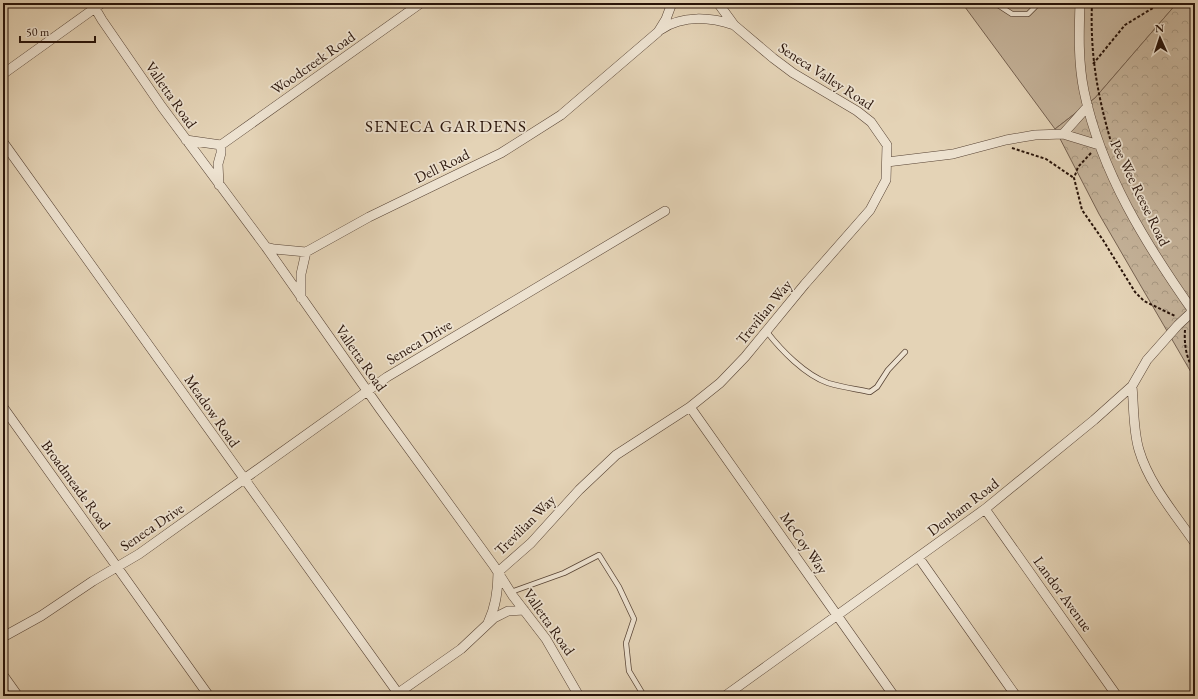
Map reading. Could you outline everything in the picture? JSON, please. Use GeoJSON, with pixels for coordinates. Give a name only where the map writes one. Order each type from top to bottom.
{"type":"FeatureCollection","features":[{"type":"Feature","properties":{"kind":"street","name":"Woodcreek Road"},"geometry":{"type":"LineString","coordinates":[[221,145],[421,3]]}},
{"type":"Feature","properties":{"kind":"street","name":"Dell Road"},"geometry":{"type":"LineString","coordinates":[[658,32],[666,19],[672,3]]}},
{"type":"Feature","properties":{"kind":"street","name":"Seneca Valley Road"},"geometry":{"type":"LineString","coordinates":[[718,3],[734,25],[793,73],[857,111],[871,122],[887,145],[887,162]]}},
{"type":"Feature","properties":{"kind":"street","name":"Pee Wee Reese Road"},"geometry":{"type":"LineString","coordinates":[[1080,3],[1080,60],[1088,106],[1104,145],[1107,165],[1145,240],[1194,313]]}},
{"type":"Feature","properties":{"kind":"street"},"geometry":{"type":"LineString","coordinates":[[3,74],[96,5]]}},
{"type":"Feature","properties":{"kind":"street","name":"Valletta Road"},"geometry":{"type":"LineString","coordinates":[[96,5],[115,40],[186,140],[266,247],[553,650],[579,696]]}},
{"type":"Feature","properties":{"kind":"street","name":"Dell Road"},"geometry":{"type":"LineString","coordinates":[[306,252],[369,217],[501,153],[527,138],[561,115],[658,32],[672,23],[694,19],[711,19],[734,25]]}},
{"type":"Feature","properties":{"kind":"street"},"geometry":{"type":"LineString","coordinates":[[1063,134],[1088,106]]}},
{"type":"Feature","properties":{"kind":"street"},"geometry":{"type":"LineString","coordinates":[[887,162],[953,154],[1006,140],[1035,136],[1063,134],[1104,145]]}},
{"type":"Feature","properties":{"kind":"street"},"geometry":{"type":"LineString","coordinates":[[186,140],[221,145],[221,153],[218,164],[219,185]]}},
{"type":"Feature","properties":{"kind":"street","name":"Meadow Road"},"geometry":{"type":"LineString","coordinates":[[3,142],[397,695]]}},
{"type":"Feature","properties":{"kind":"street","name":"Trevilian Way"},"geometry":{"type":"LineString","coordinates":[[498,572],[531,543],[584,485],[610,460],[638,440],[690,407],[720,383],[766,332],[875,203],[886,180],[887,162]]}},
{"type":"Feature","properties":{"kind":"street","name":"Seneca Drive"},"geometry":{"type":"LineString","coordinates":[[3,636],[41,616],[139,554],[367,390],[664,211]]}},
{"type":"Feature","properties":{"kind":"street"},"geometry":{"type":"LineString","coordinates":[[266,247],[306,252],[301,274],[302,299]]}},
{"type":"Feature","properties":{"kind":"street","name":"Denham Road"},"geometry":{"type":"LineString","coordinates":[[725,696],[919,558],[985,509],[1094,420],[1132,386],[1147,360],[1178,325],[1194,313]]}},
{"type":"Feature","properties":{"kind":"street"},"geometry":{"type":"LineString","coordinates":[[1132,386],[1135,426],[1139,450],[1144,463],[1157,487],[1195,543]]}},
{"type":"Feature","properties":{"kind":"street","name":"Broadmeade Road"},"geometry":{"type":"LineString","coordinates":[[3,407],[209,696]]}},
{"type":"Feature","properties":{"kind":"street","name":"McCoy Way"},"geometry":{"type":"LineString","coordinates":[[690,407],[894,696]]}},
{"type":"Feature","properties":{"kind":"street","name":"Landor Avenue"},"geometry":{"type":"LineString","coordinates":[[985,509],[1117,696]]}},
{"type":"Feature","properties":{"kind":"street"},"geometry":{"type":"LineString","coordinates":[[919,558],[1016,696]]}},
{"type":"Feature","properties":{"kind":"street"},"geometry":{"type":"LineString","coordinates":[[488,623],[498,595],[498,572]]}},
{"type":"Feature","properties":{"kind":"street"},"geometry":{"type":"LineString","coordinates":[[397,695],[461,649],[488,623],[501,614],[524,610]]}},
{"type":"Feature","properties":{"kind":"street"},"geometry":{"type":"LineString","coordinates":[[3,675],[18,696]]}},
{"type":"Feature","properties":{"kind":"lane"},"geometry":{"type":"LineString","coordinates":[[995,3],[1012,14],[1028,14],[1034,7],[1033,3]]}},
{"type":"Feature","properties":{"kind":"lane"},"geometry":{"type":"LineString","coordinates":[[766,332],[780,349],[799,365],[827,382],[870,392],[877,387],[888,370],[905,352]]}},
{"type":"Feature","properties":{"kind":"lane"},"geometry":{"type":"LineString","coordinates":[[511,592],[564,573],[599,555],[619,587],[634,619],[626,643],[629,671],[644,696]]}},
{"type":"Feature","properties":{"kind":"path"},"geometry":{"type":"LineString","coordinates":[[1092,3],[1091,39],[1093,64],[1100,104],[1111,142],[1104,145]]}},
{"type":"Feature","properties":{"kind":"path"},"geometry":{"type":"LineString","coordinates":[[1093,64],[1125,25],[1161,3]]}},
{"type":"Feature","properties":{"kind":"path"},"geometry":{"type":"LineString","coordinates":[[1006,140],[1010,148],[1046,159],[1074,178]]}},
{"type":"Feature","properties":{"kind":"path"},"geometry":{"type":"LineString","coordinates":[[1088,154],[1078,167],[1074,178],[1082,210],[1103,240],[1135,292],[1144,301],[1176,316]]}},
{"type":"Feature","properties":{"kind":"path"},"geometry":{"type":"LineString","coordinates":[[1186,326],[1184,338],[1187,356],[1195,371]]}},
{"type":"Feature","properties":{"kind":"green space"},"geometry":{"type":"Polygon","coordinates":[[[962,3],[1177,3],[1095,98],[1055,129],[962,3]]]}},
{"type":"Feature","properties":{"kind":"green space"},"geometry":{"type":"Polygon","coordinates":[[[1177,3],[1195,3],[1195,379],[1099,214],[1055,129],[1095,98],[1177,3]]]}},
{"type":"Feature","properties":{"kind":"district","name":"SENECA GARDENS"},"geometry":{"type":"Point","coordinates":[446,126]}}]}
